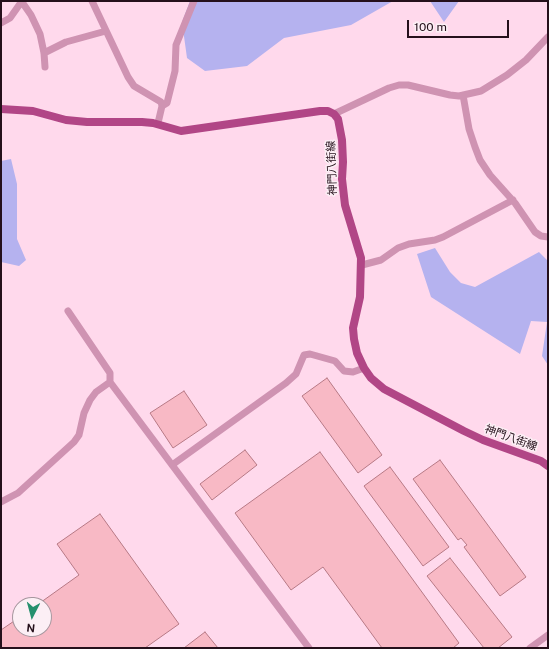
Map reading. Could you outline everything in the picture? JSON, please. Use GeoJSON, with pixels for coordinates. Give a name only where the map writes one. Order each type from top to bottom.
{"type":"FeatureCollection","features":[{"type":"Feature","properties":{"kind":"main road"},"geometry":{"type":"LineString","coordinates":[[1,109],[33,111],[66,120],[87,122],[158,123],[181,131],[320,111],[328,111],[334,114]]}},
{"type":"Feature","properties":{"kind":"main road","name":"神門八街線"},"geometry":{"type":"LineString","coordinates":[[334,114],[338,119],[342,140],[342,179],[344,198],[362,265],[360,297],[354,328],[354,339],[364,368],[371,378],[384,389],[464,432],[541,461],[548,466]]}},
{"type":"Feature","properties":{"kind":"street"},"geometry":{"type":"LineString","coordinates":[[1,23],[10,18],[22,1],[40,34],[45,67]]}},
{"type":"Feature","properties":{"kind":"street"},"geometry":{"type":"LineString","coordinates":[[92,1],[128,77],[134,86],[161,102],[162,106],[158,123]]}},
{"type":"Feature","properties":{"kind":"street"},"geometry":{"type":"LineString","coordinates":[[162,106],[167,103],[175,72],[176,45],[194,1]]}},
{"type":"Feature","properties":{"kind":"street"},"geometry":{"type":"LineString","coordinates":[[44,53],[66,42],[106,30]]}},
{"type":"Feature","properties":{"kind":"street"},"geometry":{"type":"LineString","coordinates":[[334,114],[389,88],[400,85],[408,85],[450,95],[463,95],[481,91],[498,82],[526,60],[548,37]]}},
{"type":"Feature","properties":{"kind":"street"},"geometry":{"type":"LineString","coordinates":[[463,95],[470,129],[480,160],[490,175],[513,200],[535,232],[548,238]]}},
{"type":"Feature","properties":{"kind":"street"},"geometry":{"type":"LineString","coordinates":[[362,265],[381,260],[398,248],[408,244],[435,240],[443,237],[513,200]]}},
{"type":"Feature","properties":{"kind":"street"},"geometry":{"type":"LineString","coordinates":[[68,311],[110,373],[110,382],[308,648]]}},
{"type":"Feature","properties":{"kind":"street"},"geometry":{"type":"LineString","coordinates":[[172,465],[286,383],[296,374],[304,355],[310,354],[335,361],[344,371],[353,372],[364,368]]}},
{"type":"Feature","properties":{"kind":"street"},"geometry":{"type":"LineString","coordinates":[[1,502],[23,489],[74,442],[79,435],[84,413],[90,400],[96,392],[110,382]]}},
{"type":"Feature","properties":{"kind":"street"},"geometry":{"type":"LineString","coordinates":[[530,648],[548,635]]}},
{"type":"Feature","properties":{"kind":"shaded area"},"geometry":{"type":"Polygon","coordinates":[[[190,1],[393,1],[351,25],[284,38],[247,66],[205,71],[187,58],[182,22],[190,1]]]}},
{"type":"Feature","properties":{"kind":"shaded area"},"geometry":{"type":"Polygon","coordinates":[[[430,1],[459,1],[444,22],[430,1]]]}},
{"type":"Feature","properties":{"kind":"shaded area"},"geometry":{"type":"Polygon","coordinates":[[[11,159],[17,184],[17,239],[26,260],[19,266],[1,262],[1,161],[11,159]]]}},
{"type":"Feature","properties":{"kind":"shaded area"},"geometry":{"type":"Polygon","coordinates":[[[435,248],[450,272],[461,283],[475,287],[539,252],[548,261],[548,365],[542,356],[547,322],[531,321],[520,354],[431,297],[417,254],[435,248]]]}},
{"type":"Feature","properties":{"kind":"building"},"geometry":{"type":"Polygon","coordinates":[[[327,378],[382,455],[358,473],[302,396],[327,378]]]}},
{"type":"Feature","properties":{"kind":"building"},"geometry":{"type":"Polygon","coordinates":[[[184,391],[207,425],[173,448],[150,413],[184,391]]]}},
{"type":"Feature","properties":{"kind":"building"},"geometry":{"type":"Polygon","coordinates":[[[245,450],[257,465],[212,500],[200,484],[245,450]]]}},
{"type":"Feature","properties":{"kind":"building"},"geometry":{"type":"Polygon","coordinates":[[[320,452],[459,643],[453,648],[382,648],[323,567],[291,590],[235,513],[320,452]]]}},
{"type":"Feature","properties":{"kind":"building"},"geometry":{"type":"Polygon","coordinates":[[[440,460],[526,577],[500,596],[464,547],[467,545],[461,538],[458,540],[413,479],[440,460]]]}},
{"type":"Feature","properties":{"kind":"building"},"geometry":{"type":"Polygon","coordinates":[[[390,467],[449,547],[423,566],[364,486],[390,467]]]}},
{"type":"Feature","properties":{"kind":"building"},"geometry":{"type":"Polygon","coordinates":[[[100,514],[179,624],[145,648],[1,648],[1,630],[12,622],[12,637],[52,637],[52,597],[48,597],[79,575],[57,544],[100,514]]]}},
{"type":"Feature","properties":{"kind":"building"},"geometry":{"type":"Polygon","coordinates":[[[450,558],[512,637],[498,648],[484,648],[427,576],[450,558]]]}},
{"type":"Feature","properties":{"kind":"building"},"geometry":{"type":"Polygon","coordinates":[[[205,632],[218,648],[184,648],[205,632]]]}}]}
